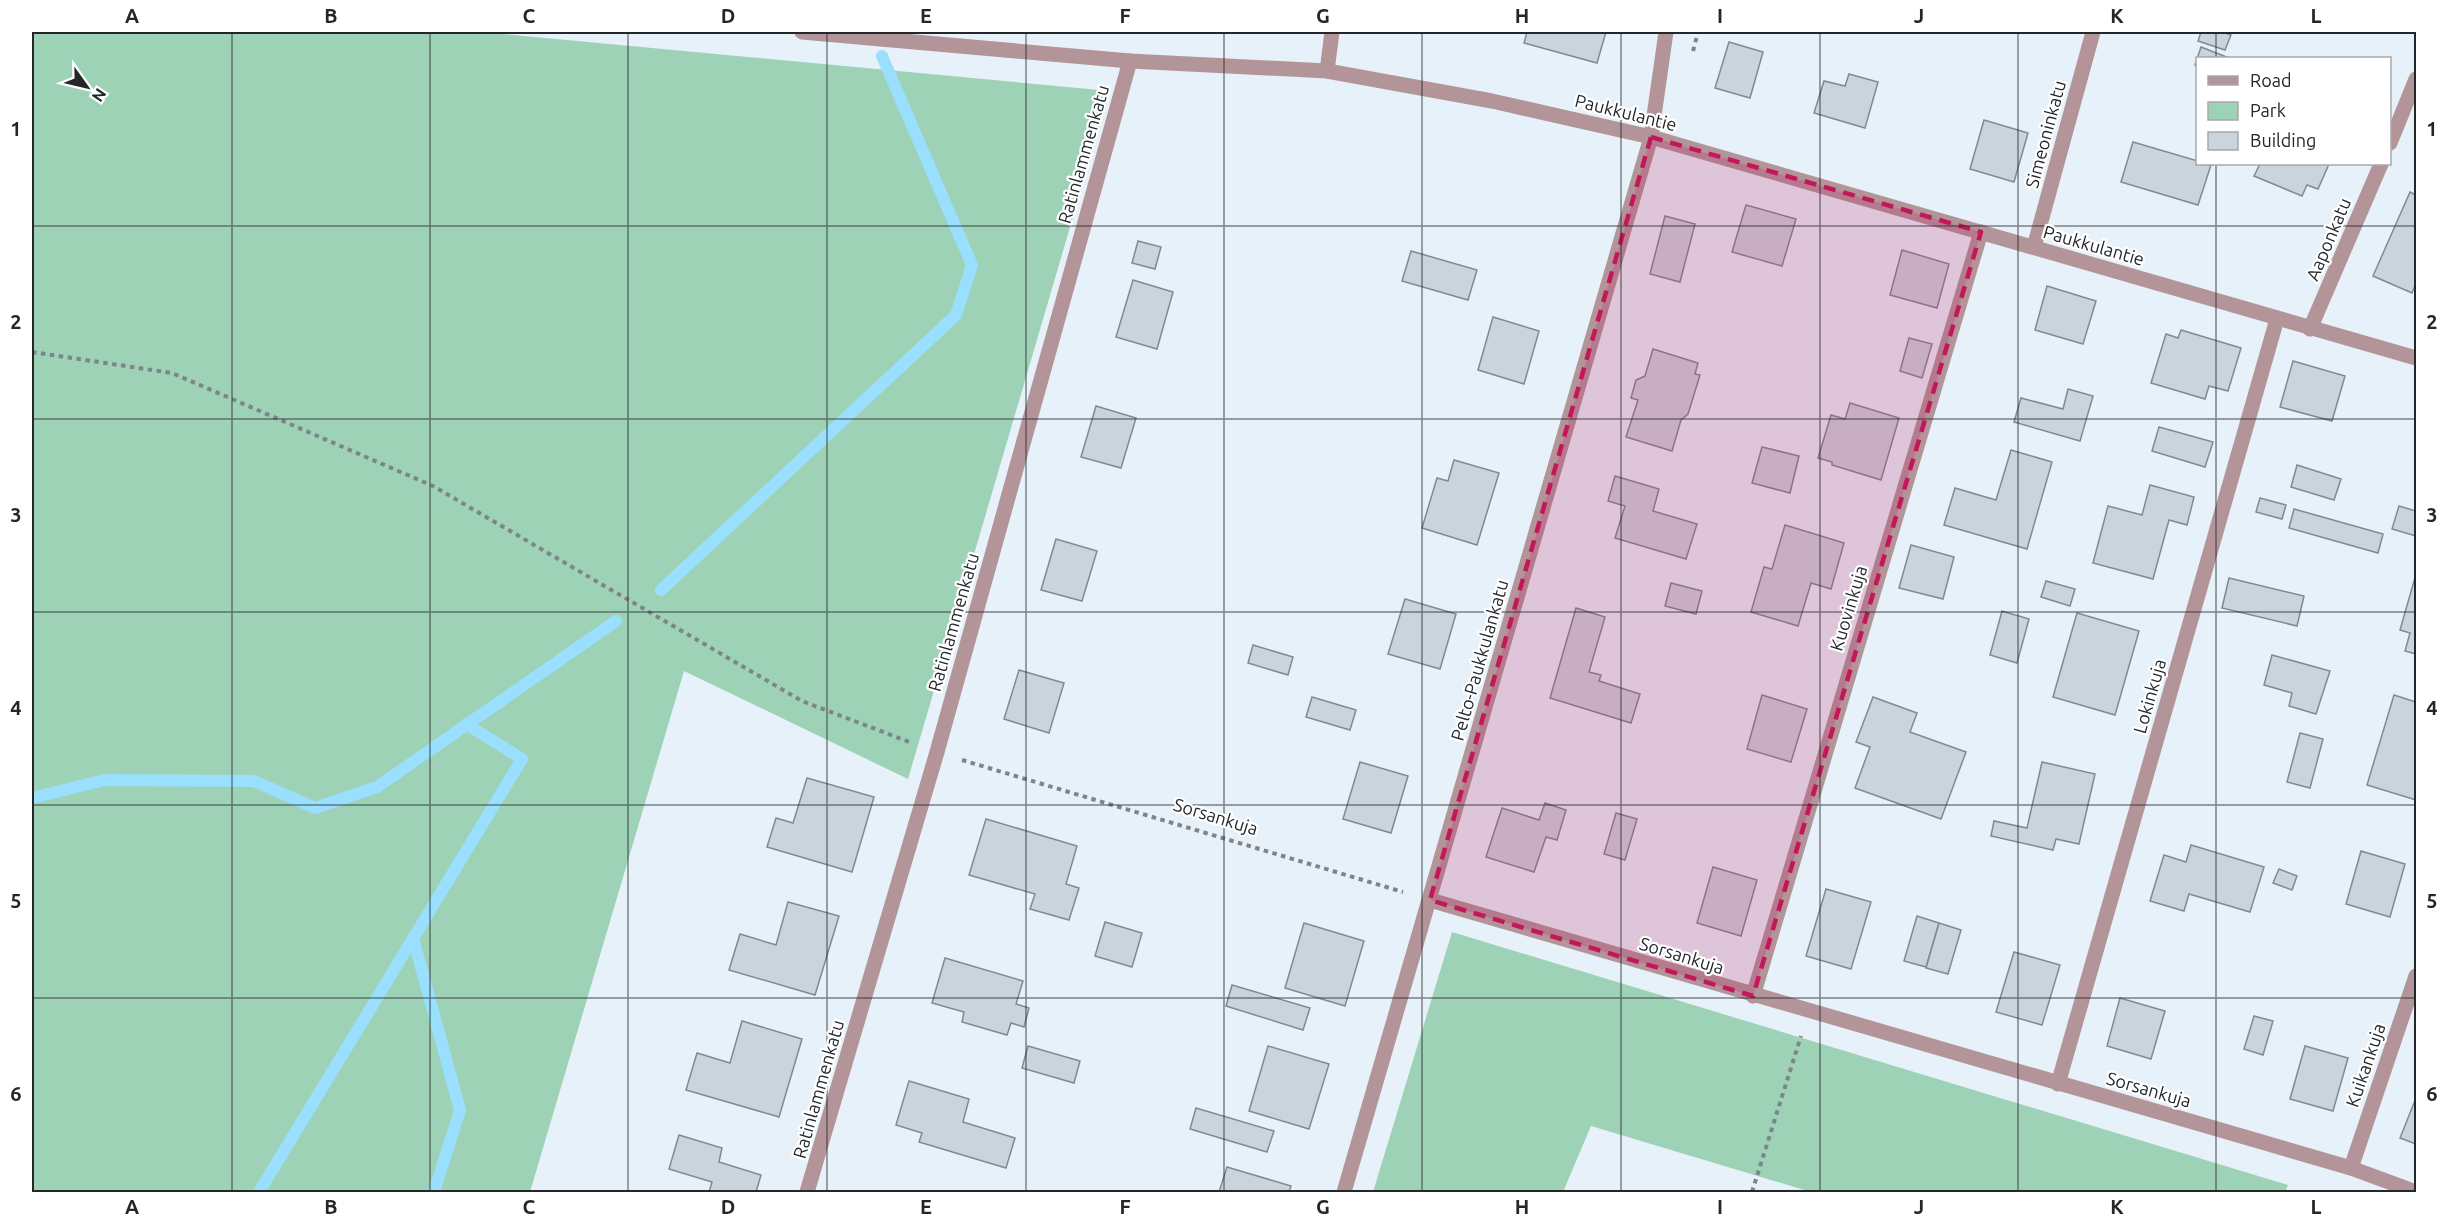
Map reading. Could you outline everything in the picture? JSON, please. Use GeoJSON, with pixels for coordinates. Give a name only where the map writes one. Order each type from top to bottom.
{"type":"FeatureCollection","features":[{"type":"Feature","properties":{"kind":"street","name":"Paukkulantie"},"geometry":{"type":"LineString","coordinates":[[802,32],[1130,61],[1327,71],[1492,101],[1652,137],[2416,358]]}},
{"type":"Feature","properties":{"kind":"street"},"geometry":{"type":"LineString","coordinates":[[1327,71],[1332,32]]}},
{"type":"Feature","properties":{"kind":"street","name":"Pelto-Paukkulankatu"},"geometry":{"type":"LineString","coordinates":[[1344,1192],[1652,137],[1666,32]]}},
{"type":"Feature","properties":{"kind":"street","name":"Simeoninkatu"},"geometry":{"type":"LineString","coordinates":[[2034,247],[2093,32]]}},
{"type":"Feature","properties":{"kind":"street","name":"Ratinlammenkatu"},"geometry":{"type":"LineString","coordinates":[[807,1192],[937,752],[1130,61]]}},
{"type":"Feature","properties":{"kind":"street"},"geometry":{"type":"LineString","coordinates":[[2391,141],[2416,80]]}},
{"type":"Feature","properties":{"kind":"street","name":"Aaponkatu"},"geometry":{"type":"LineString","coordinates":[[2310,329],[2381,165]]}},
{"type":"Feature","properties":{"kind":"street","name":"Kuovinkuja"},"geometry":{"type":"LineString","coordinates":[[1753,996],[1981,232]]}},
{"type":"Feature","properties":{"kind":"street","name":"Lokinkuja"},"geometry":{"type":"LineString","coordinates":[[2058,1084],[2277,319]]}},
{"type":"Feature","properties":{"kind":"street","name":"Sorsankuja"},"geometry":{"type":"LineString","coordinates":[[1430,900],[1753,996],[2351,1167],[2416,1192]]}},
{"type":"Feature","properties":{"kind":"street","name":"Kuikankuja"},"geometry":{"type":"LineString","coordinates":[[2351,1167],[2416,976]]}},
{"type":"Feature","properties":{"kind":"path","name":"Sorsankuja"},"geometry":{"type":"LineString","coordinates":[[32,352],[172,373],[433,486],[802,701],[937,752],[1430,900]]}},
{"type":"Feature","properties":{"kind":"path"},"geometry":{"type":"LineString","coordinates":[[1752,1192],[1809,1012]]}},
{"type":"Feature","properties":{"kind":"highlighted area"},"geometry":{"type":"Polygon","coordinates":[[[1651,137],[1981,232],[1753,996],[1430,900],[1651,137]]]}},
{"type":"Feature","properties":{"kind":"green space"},"geometry":{"type":"Polygon","coordinates":[[[32,32],[481,32],[1110,91],[908,779],[684,671],[530,1192],[32,1192],[32,32]]]}},
{"type":"Feature","properties":{"kind":"green space"},"geometry":{"type":"Polygon","coordinates":[[[1452,932],[2288,1185],[2285,1192],[1811,1192],[1591,1126],[1563,1192],[1373,1192],[1452,932]]]}},
{"type":"Feature","properties":{"kind":"building"},"geometry":{"type":"Polygon","coordinates":[[[1527,32],[1606,32],[1597,63],[1524,43],[1527,32]]]}},
{"type":"Feature","properties":{"kind":"building"},"geometry":{"type":"Polygon","coordinates":[[[2201,32],[2222,32],[2231,35],[2225,50],[2198,41],[2201,32]]]}},
{"type":"Feature","properties":{"kind":"building"},"geometry":{"type":"Polygon","coordinates":[[[1729,42],[1763,52],[1750,98],[1715,88],[1729,42]]]}},
{"type":"Feature","properties":{"kind":"building"},"geometry":{"type":"Polygon","coordinates":[[[2201,47],[2226,57],[2198,57],[2201,47]]]}},
{"type":"Feature","properties":{"kind":"building"},"geometry":{"type":"Polygon","coordinates":[[[1849,74],[1878,82],[1865,128],[1814,113],[1824,81],[1845,86],[1849,74]]]}},
{"type":"Feature","properties":{"kind":"building"},"geometry":{"type":"Polygon","coordinates":[[[1984,120],[2028,133],[2014,182],[1970,169],[1984,120]]]}},
{"type":"Feature","properties":{"kind":"building"},"geometry":{"type":"Polygon","coordinates":[[[2133,142],[2196,160],[2196,165],[2211,165],[2198,205],[2121,182],[2133,142]]]}},
{"type":"Feature","properties":{"kind":"building"},"geometry":{"type":"Polygon","coordinates":[[[2260,165],[2329,165],[2318,189],[2307,185],[2302,196],[2254,176],[2260,165]]]}},
{"type":"Feature","properties":{"kind":"building"},"geometry":{"type":"Polygon","coordinates":[[[2410,192],[2416,195],[2416,283],[2412,293],[2373,276],[2410,192]]]}},
{"type":"Feature","properties":{"kind":"building"},"geometry":{"type":"Polygon","coordinates":[[[1746,205],[1796,219],[1782,266],[1732,252],[1746,205]]]}},
{"type":"Feature","properties":{"kind":"building"},"geometry":{"type":"Polygon","coordinates":[[[1665,216],[1695,224],[1680,282],[1650,274],[1665,216]]]}},
{"type":"Feature","properties":{"kind":"building"},"geometry":{"type":"Polygon","coordinates":[[[1138,241],[1161,247],[1155,269],[1132,263],[1138,241]]]}},
{"type":"Feature","properties":{"kind":"building"},"geometry":{"type":"Polygon","coordinates":[[[1902,250],[1949,264],[1937,308],[1890,295],[1902,250]]]}},
{"type":"Feature","properties":{"kind":"building"},"geometry":{"type":"Polygon","coordinates":[[[1411,251],[1477,270],[1468,300],[1402,281],[1411,251]]]}},
{"type":"Feature","properties":{"kind":"building"},"geometry":{"type":"Polygon","coordinates":[[[1133,280],[1173,292],[1157,349],[1116,337],[1133,280]]]}},
{"type":"Feature","properties":{"kind":"building"},"geometry":{"type":"Polygon","coordinates":[[[2047,286],[2096,301],[2083,344],[2035,330],[2047,286]]]}},
{"type":"Feature","properties":{"kind":"building"},"geometry":{"type":"Polygon","coordinates":[[[1493,317],[1539,331],[1524,384],[1478,370],[1493,317]]]}},
{"type":"Feature","properties":{"kind":"building"},"geometry":{"type":"Polygon","coordinates":[[[2181,330],[2241,348],[2228,391],[2209,386],[2205,399],[2151,383],[2166,334],[2178,338],[2181,330]]]}},
{"type":"Feature","properties":{"kind":"building"},"geometry":{"type":"Polygon","coordinates":[[[1909,338],[1932,344],[1922,378],[1900,371],[1909,338]]]}},
{"type":"Feature","properties":{"kind":"building"},"geometry":{"type":"Polygon","coordinates":[[[1653,349],[1698,363],[1695,374],[1700,375],[1688,414],[1681,420],[1672,451],[1626,437],[1638,400],[1631,398],[1636,380],[1645,376],[1653,349]]]}},
{"type":"Feature","properties":{"kind":"building"},"geometry":{"type":"Polygon","coordinates":[[[2293,361],[2345,376],[2332,421],[2280,407],[2293,361]]]}},
{"type":"Feature","properties":{"kind":"building"},"geometry":{"type":"Polygon","coordinates":[[[2068,389],[2093,396],[2080,441],[2014,422],[2021,398],[2063,409],[2068,389]]]}},
{"type":"Feature","properties":{"kind":"building"},"geometry":{"type":"Polygon","coordinates":[[[1850,403],[1899,418],[1881,480],[1832,465],[1832,462],[1818,458],[1831,415],[1845,419],[1850,403]]]}},
{"type":"Feature","properties":{"kind":"building"},"geometry":{"type":"Polygon","coordinates":[[[1096,406],[1136,418],[1121,468],[1081,457],[1096,406]]]}},
{"type":"Feature","properties":{"kind":"building"},"geometry":{"type":"Polygon","coordinates":[[[2159,427],[2213,442],[2205,467],[2152,451],[2159,427]]]}},
{"type":"Feature","properties":{"kind":"building"},"geometry":{"type":"Polygon","coordinates":[[[1762,447],[1799,456],[1790,493],[1752,483],[1762,447]]]}},
{"type":"Feature","properties":{"kind":"building"},"geometry":{"type":"Polygon","coordinates":[[[2011,450],[2052,462],[2027,549],[1944,525],[1955,488],[1996,500],[2011,450]]]}},
{"type":"Feature","properties":{"kind":"building"},"geometry":{"type":"Polygon","coordinates":[[[1454,460],[1499,473],[1477,545],[1422,528],[1437,478],[1448,481],[1454,460]]]}},
{"type":"Feature","properties":{"kind":"building"},"geometry":{"type":"Polygon","coordinates":[[[2297,465],[2341,479],[2334,500],[2291,487],[2297,465]]]}},
{"type":"Feature","properties":{"kind":"building"},"geometry":{"type":"Polygon","coordinates":[[[1615,476],[1659,489],[1653,511],[1697,524],[1686,559],[1615,538],[1625,506],[1608,501],[1615,476]]]}},
{"type":"Feature","properties":{"kind":"building"},"geometry":{"type":"Polygon","coordinates":[[[2150,485],[2194,497],[2187,525],[2169,520],[2153,579],[2093,563],[2108,506],[2142,515],[2150,485]]]}},
{"type":"Feature","properties":{"kind":"building"},"geometry":{"type":"Polygon","coordinates":[[[2260,498],[2286,505],[2282,519],[2256,512],[2260,498]]]}},
{"type":"Feature","properties":{"kind":"building"},"geometry":{"type":"Polygon","coordinates":[[[2399,506],[2416,511],[2416,536],[2392,529],[2399,506]]]}},
{"type":"Feature","properties":{"kind":"building"},"geometry":{"type":"Polygon","coordinates":[[[2294,509],[2383,534],[2378,553],[2289,528],[2294,509]]]}},
{"type":"Feature","properties":{"kind":"building"},"geometry":{"type":"Polygon","coordinates":[[[1785,525],[1844,543],[1831,589],[1811,583],[1798,626],[1751,612],[1764,567],[1772,569],[1785,525]]]}},
{"type":"Feature","properties":{"kind":"building"},"geometry":{"type":"Polygon","coordinates":[[[1056,539],[1097,551],[1082,601],[1041,590],[1056,539]]]}},
{"type":"Feature","properties":{"kind":"building"},"geometry":{"type":"Polygon","coordinates":[[[1911,545],[1954,557],[1943,599],[1899,588],[1911,545]]]}},
{"type":"Feature","properties":{"kind":"building"},"geometry":{"type":"Polygon","coordinates":[[[2416,574],[2416,654],[2405,651],[2410,633],[2400,630],[2416,574]]]}},
{"type":"Feature","properties":{"kind":"building"},"geometry":{"type":"Polygon","coordinates":[[[2229,578],[2304,596],[2297,626],[2222,608],[2229,578]]]}},
{"type":"Feature","properties":{"kind":"building"},"geometry":{"type":"Polygon","coordinates":[[[2046,581],[2075,589],[2070,606],[2041,597],[2046,581]]]}},
{"type":"Feature","properties":{"kind":"building"},"geometry":{"type":"Polygon","coordinates":[[[1671,583],[1702,591],[1696,614],[1665,606],[1671,583]]]}},
{"type":"Feature","properties":{"kind":"building"},"geometry":{"type":"Polygon","coordinates":[[[1405,599],[1456,614],[1440,669],[1388,654],[1405,599]]]}},
{"type":"Feature","properties":{"kind":"building"},"geometry":{"type":"Polygon","coordinates":[[[1576,608],[1605,617],[1589,672],[1601,675],[1599,681],[1640,694],[1631,723],[1550,698],[1576,608]]]}},
{"type":"Feature","properties":{"kind":"building"},"geometry":{"type":"Polygon","coordinates":[[[2002,611],[2029,619],[2017,663],[1990,655],[2002,611]]]}},
{"type":"Feature","properties":{"kind":"building"},"geometry":{"type":"Polygon","coordinates":[[[2077,613],[2139,631],[2115,715],[2053,697],[2077,613]]]}},
{"type":"Feature","properties":{"kind":"building"},"geometry":{"type":"Polygon","coordinates":[[[1253,645],[1293,657],[1288,675],[1248,663],[1253,645]]]}},
{"type":"Feature","properties":{"kind":"building"},"geometry":{"type":"Polygon","coordinates":[[[2272,655],[2330,671],[2316,714],[2289,706],[2292,693],[2264,685],[2272,655]]]}},
{"type":"Feature","properties":{"kind":"building"},"geometry":{"type":"Polygon","coordinates":[[[1019,670],[1064,683],[1049,733],[1004,719],[1019,670]]]}},
{"type":"Feature","properties":{"kind":"building"},"geometry":{"type":"Polygon","coordinates":[[[1762,695],[1807,709],[1791,762],[1747,749],[1762,695]]]}},
{"type":"Feature","properties":{"kind":"building"},"geometry":{"type":"Polygon","coordinates":[[[2394,695],[2416,702],[2416,800],[2367,785],[2394,695]]]}},
{"type":"Feature","properties":{"kind":"building"},"geometry":{"type":"Polygon","coordinates":[[[1312,697],[1356,710],[1350,730],[1306,717],[1312,697]]]}},
{"type":"Feature","properties":{"kind":"building"},"geometry":{"type":"Polygon","coordinates":[[[1873,697],[1917,713],[1910,732],[1966,752],[1941,819],[1855,788],[1870,747],[1856,742],[1873,697]]]}},
{"type":"Feature","properties":{"kind":"building"},"geometry":{"type":"Polygon","coordinates":[[[2300,733],[2323,739],[2310,788],[2287,782],[2300,733]]]}},
{"type":"Feature","properties":{"kind":"building"},"geometry":{"type":"Polygon","coordinates":[[[1360,762],[1408,776],[1391,833],[1343,819],[1360,762]]]}},
{"type":"Feature","properties":{"kind":"building"},"geometry":{"type":"Polygon","coordinates":[[[2042,762],[2095,774],[2079,844],[2056,839],[2053,850],[1991,836],[1994,821],[2027,828],[2042,762]]]}},
{"type":"Feature","properties":{"kind":"building"},"geometry":{"type":"Polygon","coordinates":[[[807,778],[874,797],[852,872],[767,847],[776,818],[793,823],[807,778]]]}},
{"type":"Feature","properties":{"kind":"building"},"geometry":{"type":"Polygon","coordinates":[[[1545,803],[1566,810],[1557,840],[1546,837],[1534,872],[1486,857],[1502,808],[1539,820],[1545,803]]]}},
{"type":"Feature","properties":{"kind":"building"},"geometry":{"type":"Polygon","coordinates":[[[1616,813],[1637,819],[1625,860],[1604,854],[1616,813]]]}},
{"type":"Feature","properties":{"kind":"building"},"geometry":{"type":"Polygon","coordinates":[[[986,819],[1077,846],[1066,884],[1079,888],[1069,920],[1030,909],[1035,894],[969,875],[986,819]]]}},
{"type":"Feature","properties":{"kind":"building"},"geometry":{"type":"Polygon","coordinates":[[[2191,845],[2264,867],[2250,912],[2189,894],[2184,911],[2150,901],[2164,855],[2186,862],[2191,845]]]}},
{"type":"Feature","properties":{"kind":"building"},"geometry":{"type":"Polygon","coordinates":[[[2361,851],[2405,864],[2390,917],[2346,904],[2361,851]]]}},
{"type":"Feature","properties":{"kind":"building"},"geometry":{"type":"Polygon","coordinates":[[[1713,867],[1757,880],[1741,936],[1697,923],[1713,867]]]}},
{"type":"Feature","properties":{"kind":"building"},"geometry":{"type":"Polygon","coordinates":[[[2279,869],[2297,876],[2292,890],[2273,883],[2279,869]]]}},
{"type":"Feature","properties":{"kind":"building"},"geometry":{"type":"Polygon","coordinates":[[[1826,889],[1871,902],[1851,969],[1806,956],[1826,889]]]}},
{"type":"Feature","properties":{"kind":"building"},"geometry":{"type":"Polygon","coordinates":[[[788,902],[839,916],[815,995],[729,970],[740,934],[776,945],[788,902]]]}},
{"type":"Feature","properties":{"kind":"building"},"geometry":{"type":"Polygon","coordinates":[[[1917,916],[1939,923],[1926,967],[1904,961],[1917,916]]]}},
{"type":"Feature","properties":{"kind":"building"},"geometry":{"type":"Polygon","coordinates":[[[1105,922],[1142,933],[1132,967],[1095,956],[1105,922]]]}},
{"type":"Feature","properties":{"kind":"building"},"geometry":{"type":"Polygon","coordinates":[[[1304,923],[1364,941],[1345,1006],[1285,988],[1304,923]]]}},
{"type":"Feature","properties":{"kind":"building"},"geometry":{"type":"Polygon","coordinates":[[[1939,923],[1961,930],[1948,974],[1926,968],[1939,923]]]}},
{"type":"Feature","properties":{"kind":"building"},"geometry":{"type":"Polygon","coordinates":[[[2014,952],[2060,965],[2042,1025],[1996,1012],[2014,952]]]}},
{"type":"Feature","properties":{"kind":"building"},"geometry":{"type":"Polygon","coordinates":[[[945,958],[1023,981],[1016,1004],[1029,1008],[1024,1027],[1011,1023],[1007,1035],[962,1022],[964,1012],[932,1003],[945,958]]]}},
{"type":"Feature","properties":{"kind":"building"},"geometry":{"type":"Polygon","coordinates":[[[1232,985],[1310,1008],[1303,1030],[1226,1006],[1232,985]]]}},
{"type":"Feature","properties":{"kind":"building"},"geometry":{"type":"Polygon","coordinates":[[[2120,998],[2165,1011],[2151,1059],[2107,1046],[2120,998]]]}},
{"type":"Feature","properties":{"kind":"building"},"geometry":{"type":"Polygon","coordinates":[[[2254,1016],[2273,1021],[2263,1055],[2244,1049],[2254,1016]]]}},
{"type":"Feature","properties":{"kind":"building"},"geometry":{"type":"Polygon","coordinates":[[[742,1021],[802,1039],[779,1117],[686,1090],[697,1053],[730,1063],[742,1021]]]}},
{"type":"Feature","properties":{"kind":"building"},"geometry":{"type":"Polygon","coordinates":[[[1028,1046],[1080,1061],[1074,1083],[1022,1068],[1028,1046]]]}},
{"type":"Feature","properties":{"kind":"building"},"geometry":{"type":"Polygon","coordinates":[[[1268,1046],[1329,1064],[1309,1129],[1249,1111],[1268,1046]]]}},
{"type":"Feature","properties":{"kind":"building"},"geometry":{"type":"Polygon","coordinates":[[[2305,1046],[2348,1058],[2333,1111],[2290,1099],[2305,1046]]]}},
{"type":"Feature","properties":{"kind":"building"},"geometry":{"type":"Polygon","coordinates":[[[909,1081],[969,1099],[963,1122],[1015,1138],[1006,1168],[919,1142],[922,1133],[896,1125],[909,1081]]]}},
{"type":"Feature","properties":{"kind":"building"},"geometry":{"type":"Polygon","coordinates":[[[2416,1098],[2416,1144],[2400,1138],[2416,1098]]]}},
{"type":"Feature","properties":{"kind":"building"},"geometry":{"type":"Polygon","coordinates":[[[1196,1108],[1274,1131],[1267,1152],[1190,1129],[1196,1108]]]}},
{"type":"Feature","properties":{"kind":"building"},"geometry":{"type":"Polygon","coordinates":[[[679,1135],[722,1148],[719,1162],[761,1175],[756,1192],[709,1192],[712,1182],[669,1169],[679,1135]]]}},
{"type":"Feature","properties":{"kind":"building"},"geometry":{"type":"Polygon","coordinates":[[[1227,1167],[1291,1186],[1289,1192],[1219,1192],[1227,1167]]]}},
{"type":"Feature","properties":{"kind":"waterway"},"geometry":{"type":"LineString","coordinates":[[661,590],[956,315],[972,265],[882,56]]}},
{"type":"Feature","properties":{"kind":"waterway"},"geometry":{"type":"LineString","coordinates":[[32,798],[104,780],[254,781],[315,808],[377,787],[616,621]]}},
{"type":"Feature","properties":{"kind":"waterway"},"geometry":{"type":"LineString","coordinates":[[259,1192],[522,759],[466,724]]}},
{"type":"Feature","properties":{"kind":"waterway"},"geometry":{"type":"LineString","coordinates":[[413,938],[460,1110],[434,1192]]}}]}
